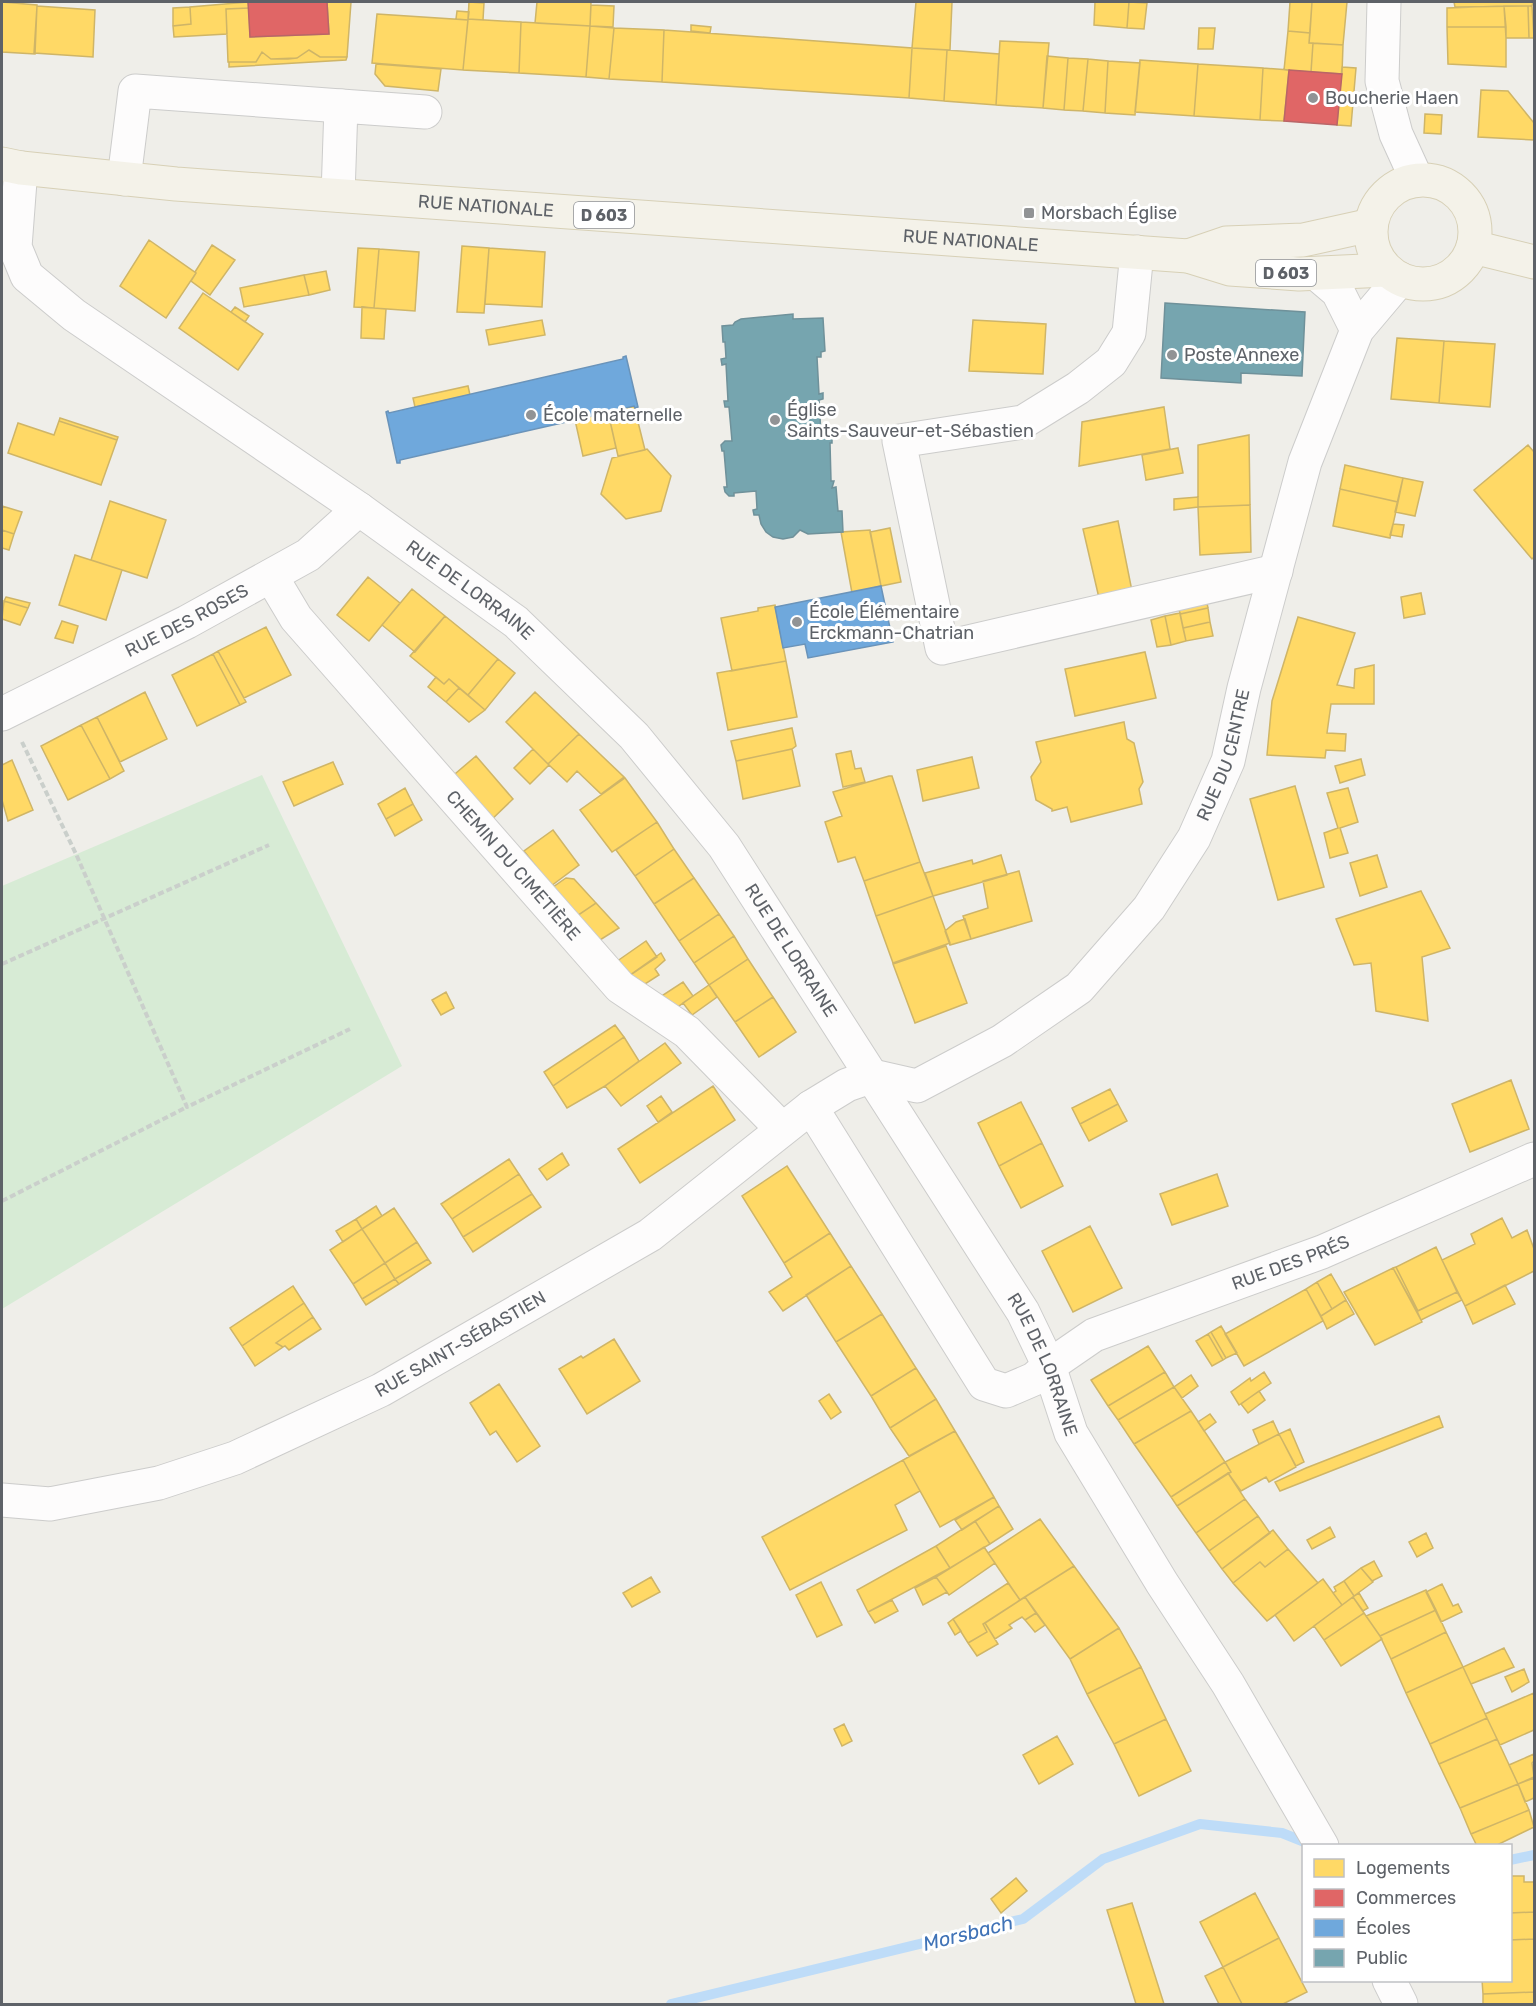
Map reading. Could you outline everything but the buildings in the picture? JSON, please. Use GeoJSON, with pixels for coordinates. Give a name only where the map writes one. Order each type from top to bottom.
{"type":"FeatureCollection","features":[{"type":"Feature","properties":{"kind":"main road","name":"RUE NATIONALE"},"geometry":{"type":"LineString","coordinates":[[11,166],[124,179],[1188,256],[1230,269],[1318,274],[1393,274]]}},
{"type":"Feature","properties":{"kind":"main road"},"geometry":{"type":"LineString","coordinates":[[1417,180],[1434,181],[1450,187],[1464,198],[1472,213],[1476,230],[1473,247],[1467,261],[1457,272],[1444,280],[1429,284],[1414,284],[1393,274],[1377,257],[1371,242],[1371,225],[1376,208],[1387,194],[1401,184],[1417,180]]}},
{"type":"Feature","properties":{"kind":"main road","name":"RUE NATIONALE"},"geometry":{"type":"LineString","coordinates":[[1188,256],[1226,243],[1303,240],[1371,225]]}},
{"type":"Feature","properties":{"kind":"main road"},"geometry":{"type":"LineString","coordinates":[[1473,247],[1534,262]]}},
{"type":"Feature","properties":{"kind":"street"},"geometry":{"type":"LineString","coordinates":[[1384,2],[1382,81],[1396,134],[1417,180]]}},
{"type":"Feature","properties":{"kind":"street"},"geometry":{"type":"LineString","coordinates":[[124,179],[135,91],[425,112]]}},
{"type":"Feature","properties":{"kind":"street"},"geometry":{"type":"LineString","coordinates":[[338,195],[341,106]]}},
{"type":"Feature","properties":{"kind":"street","name":"RUE DE LORRAINE"},"geometry":{"type":"LineString","coordinates":[[11,166],[15,247],[11,262],[74,315],[359,509],[516,622],[634,736],[724,846],[1023,1312],[1049,1366],[1071,1433],[1161,1583],[1227,1684],[1317,1836]]}},
{"type":"Feature","properties":{"kind":"street"},"geometry":{"type":"LineString","coordinates":[[1137,252],[1129,333],[1111,362],[1078,388],[1023,422],[899,441],[942,648],[1276,572]]}},
{"type":"Feature","properties":{"kind":"street"},"geometry":{"type":"LineString","coordinates":[[1318,274],[1338,292],[1357,330]]}},
{"type":"Feature","properties":{"kind":"street","name":"RUE DU CENTRE"},"geometry":{"type":"LineString","coordinates":[[873,1076],[917,1086],[1002,1041],[1079,988],[1149,908],[1194,837],[1228,761],[1244,688],[1305,462],[1357,330],[1393,274]]}},
{"type":"Feature","properties":{"kind":"street","name":"RUE DES ROSES"},"geometry":{"type":"LineString","coordinates":[[4,712],[187,622],[308,555],[359,509]]}},
{"type":"Feature","properties":{"kind":"street","name":"CHEMIN DU CIMETIÈRE"},"geometry":{"type":"LineString","coordinates":[[271,576],[296,618],[620,987],[687,1032],[782,1129]]}},
{"type":"Feature","properties":{"kind":"street","name":"RUE SAINT-SÉBASTIEN"},"geometry":{"type":"LineString","coordinates":[[2,1500],[50,1503],[159,1484],[235,1458],[381,1390],[650,1234],[811,1107],[847,1085],[873,1076]]}},
{"type":"Feature","properties":{"kind":"street","name":"RUE DES PRÉS"},"geometry":{"type":"LineString","coordinates":[[811,1107],[984,1384],[1006,1391],[1034,1378],[1094,1335],[1322,1252],[1534,1159]]}},
{"type":"Feature","properties":{"kind":"street"},"geometry":{"type":"LineString","coordinates":[[1390,1982],[1401,2004]]}},
{"type":"Feature","properties":{"kind":"path"},"geometry":{"type":"LineString","coordinates":[[4,712],[76,854],[187,1107]]}},
{"type":"Feature","properties":{"kind":"path"},"geometry":{"type":"LineString","coordinates":[[2,964],[269,845]]}},
{"type":"Feature","properties":{"kind":"path"},"geometry":{"type":"LineString","coordinates":[[2,1201],[187,1107],[350,1029]]}},
{"type":"Feature","properties":{"kind":"green space"},"geometry":{"type":"Polygon","coordinates":[[[262,775],[402,1066],[2,1309],[2,886],[262,775]]]}},
{"type":"Feature","properties":{"kind":"waterway","name":"Morsbach"},"geometry":{"type":"LineString","coordinates":[[671,2004],[1023,1919],[1103,1859],[1200,1824],[1282,1833],[1310,1844]]}},
{"type":"Feature","properties":{"kind":"waterway","name":"Morsbach"},"geometry":{"type":"LineString","coordinates":[[1512,1860],[1534,1855]]}},
{"type":"Feature","properties":{"kind":"place","name":"Boucherie Haen"},"geometry":{"type":"Point","coordinates":[1313,98]}},
{"type":"Feature","properties":{"kind":"place","name":"Morsbach Église"},"geometry":{"type":"Point","coordinates":[1029,213]}},
{"type":"Feature","properties":{"kind":"place","name":"Poste Annexe"},"geometry":{"type":"Point","coordinates":[1172,355]}},
{"type":"Feature","properties":{"kind":"place","name":"École maternelle"},"geometry":{"type":"Point","coordinates":[531,415]}},
{"type":"Feature","properties":{"kind":"place","name":"Église Saints-Sauveur-et-Sébastien"},"geometry":{"type":"Point","coordinates":[775,420]}},
{"type":"Feature","properties":{"kind":"place","name":"École Élémentaire Erckmann-Chatrian"},"geometry":{"type":"Point","coordinates":[797,622]}}]}
